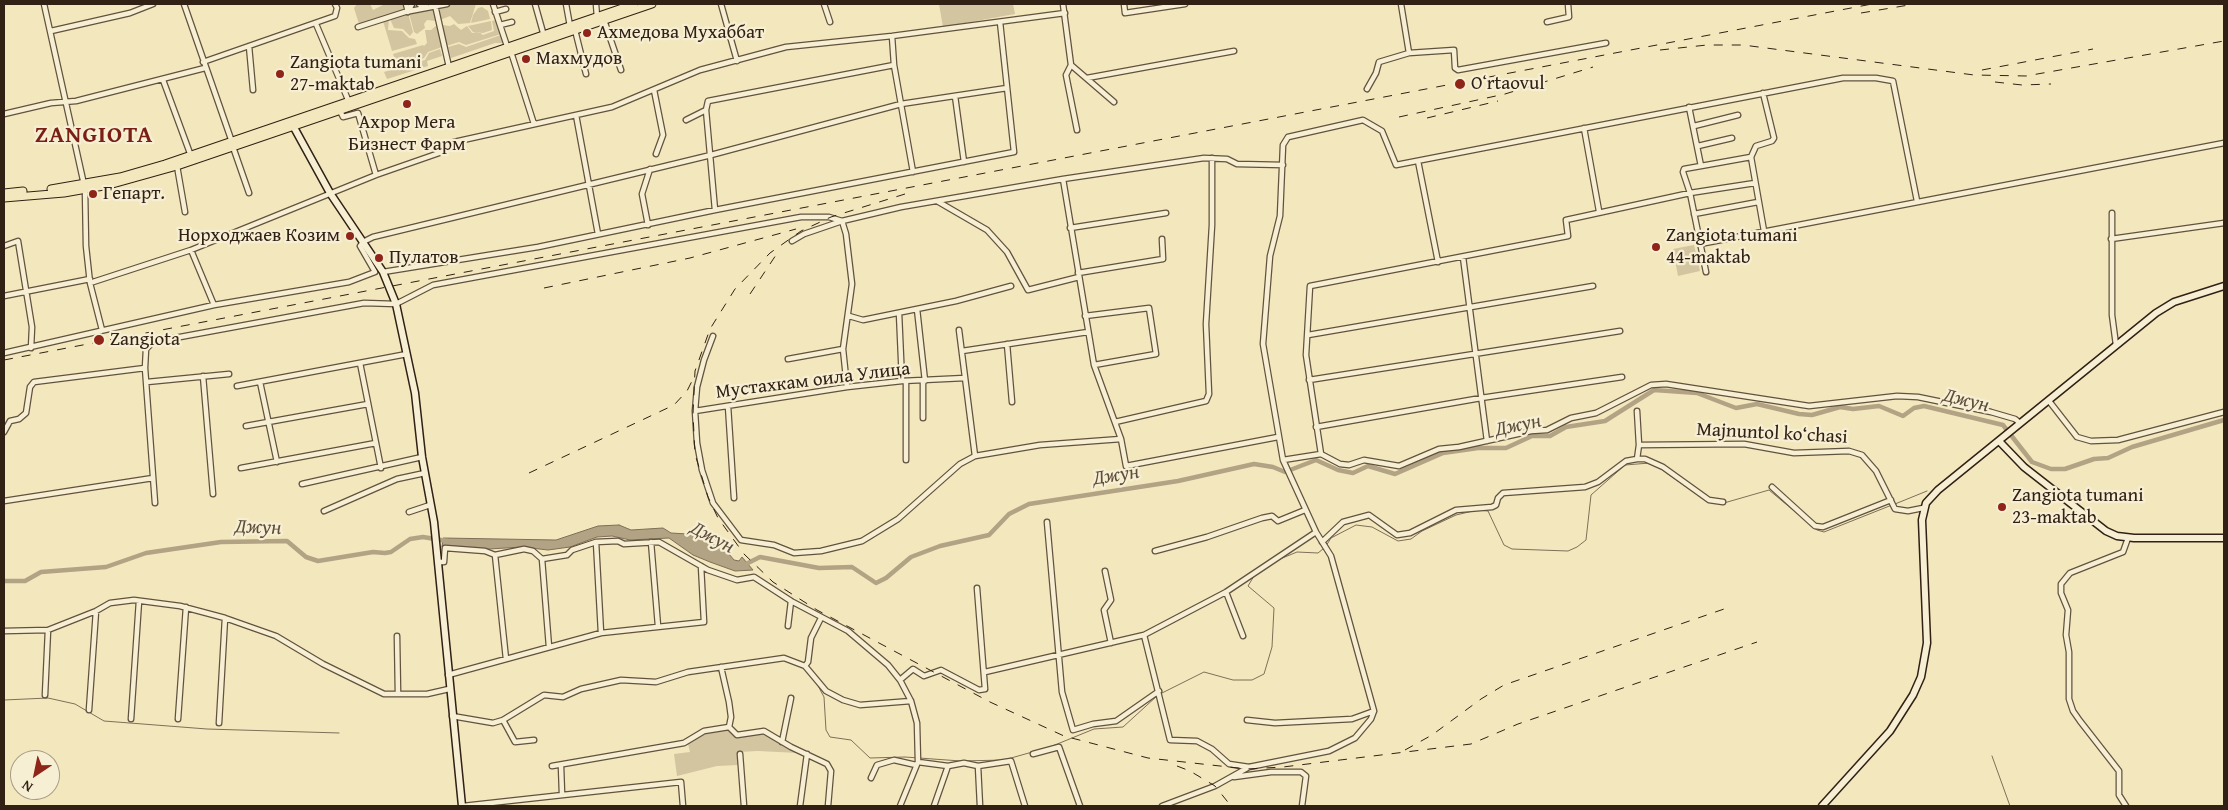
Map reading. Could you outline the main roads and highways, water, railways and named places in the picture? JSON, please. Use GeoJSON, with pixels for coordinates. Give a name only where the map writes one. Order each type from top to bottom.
{"type":"FeatureCollection","features":[{"type":"Feature","properties":{"kind":"main road"},"geometry":{"type":"LineString","coordinates":[[600,19],[634,4]]}},
{"type":"Feature","properties":{"kind":"main road"},"geometry":{"type":"LineString","coordinates":[[292,124],[340,111],[544,37],[652,4]]}},
{"type":"Feature","properties":{"kind":"main road"},"geometry":{"type":"LineString","coordinates":[[4,193],[84,187],[126,176],[232,144],[449,67],[509,49]]}},
{"type":"Feature","properties":{"kind":"main road"},"geometry":{"type":"LineString","coordinates":[[292,124],[330,193],[383,272],[396,304],[420,424],[422,457],[434,522],[462,806]]}},
{"type":"Feature","properties":{"kind":"main road"},"geometry":{"type":"LineString","coordinates":[[4,198],[120,182],[177,166],[232,144]]}},
{"type":"Feature","properties":{"kind":"main road"},"geometry":{"type":"LineString","coordinates":[[1822,806],[1876,749],[1890,731],[1913,695],[1921,677],[1927,643],[1922,520],[1924,508],[1938,490],[2156,313],[2174,302],[2224,286]]}},
{"type":"Feature","properties":{"kind":"main road"},"geometry":{"type":"LineString","coordinates":[[1999,441],[2017,461],[2099,527],[2117,536],[2128,538],[2224,538]]}},
{"type":"Feature","properties":{"kind":"water"},"geometry":{"type":"Polygon","coordinates":[[[619,525],[631,530],[663,528],[671,533],[688,534],[703,530],[713,535],[734,560],[739,561],[742,557],[753,570],[735,571],[710,562],[693,555],[669,538],[630,540],[612,536],[597,537],[570,547],[548,550],[522,547],[473,550],[461,547],[442,547],[443,538],[556,540],[598,526],[619,525]]]}},
{"type":"Feature","properties":{"kind":"waterway","name":"Джун"},"geometry":{"type":"LineString","coordinates":[[744,565],[760,557],[819,568],[852,567],[876,583],[886,578],[911,557],[940,546],[989,535],[1009,514],[1029,504],[1178,481],[1254,464],[1273,467],[1285,472],[1316,460],[1338,470],[1353,473],[1368,466],[1395,474],[1443,453],[1478,448],[1506,448],[1532,436],[1550,436],[1566,427],[1605,421],[1654,390],[1697,393],[1736,408],[1757,404],[1799,414],[1812,415],[1840,407],[1853,409],[1879,406],[1903,416],[1914,408],[1924,406],[2003,425],[2032,462],[2051,469],[2065,469],[2094,459],[2108,458],[2132,447],[2224,420]]}},
{"type":"Feature","properties":{"kind":"waterway"},"geometry":{"type":"LineString","coordinates":[[1477,510],[1488,511],[1504,545],[1512,549],[1568,551],[1586,540],[1591,495],[1625,465],[1650,463]]}},
{"type":"Feature","properties":{"kind":"waterway"},"geometry":{"type":"LineString","coordinates":[[1658,467],[1706,501],[1718,503]]}},
{"type":"Feature","properties":{"kind":"waterway"},"geometry":{"type":"LineString","coordinates":[[1724,503],[1769,490],[1817,530],[1824,532],[1892,505]]}},
{"type":"Feature","properties":{"kind":"waterway"},"geometry":{"type":"LineString","coordinates":[[1895,504],[1927,491]]}},
{"type":"Feature","properties":{"kind":"waterway"},"geometry":{"type":"LineString","coordinates":[[1326,546],[1331,538],[1356,525],[1372,527],[1398,541],[1411,539],[1422,531],[1456,515],[1473,511]]}},
{"type":"Feature","properties":{"kind":"waterway","name":"Джун"},"geometry":{"type":"LineString","coordinates":[[4,581],[25,581],[41,572],[106,567],[146,553],[221,542],[287,541],[306,557],[318,561],[373,552],[391,552],[410,539],[423,537],[447,541]]}},
{"type":"Feature","properties":{"kind":"waterway"},"geometry":{"type":"LineString","coordinates":[[1280,559],[1297,552],[1318,553],[1323,549]]}},
{"type":"Feature","properties":{"kind":"waterway"},"geometry":{"type":"LineString","coordinates":[[1160,694],[1204,672],[1233,680],[1252,680],[1264,674],[1272,647],[1274,608],[1248,586],[1254,576]]}},
{"type":"Feature","properties":{"kind":"waterway"},"geometry":{"type":"LineString","coordinates":[[816,682],[824,697],[826,730],[830,737],[851,740],[870,758],[905,757],[961,761],[1004,760],[1050,747],[1094,729],[1123,727],[1157,696]]}},
{"type":"Feature","properties":{"kind":"waterway"},"geometry":{"type":"LineString","coordinates":[[4,700],[48,698],[75,704],[104,721],[207,729],[339,733]]}},
{"type":"Feature","properties":{"kind":"waterway"},"geometry":{"type":"LineString","coordinates":[[1992,756],[2010,806]]}},
{"type":"Feature","properties":{"kind":"railway"},"geometry":{"type":"LineString","coordinates":[[4,360],[1872,4]]}},
{"type":"Feature","properties":{"kind":"railway"},"geometry":{"type":"LineString","coordinates":[[1861,13],[1915,4]]}},
{"type":"Feature","properties":{"kind":"railway"},"geometry":{"type":"LineString","coordinates":[[1660,50],[1707,45],[1743,45],[1974,75],[2026,76],[2224,41]]}},
{"type":"Feature","properties":{"kind":"railway"},"geometry":{"type":"LineString","coordinates":[[1982,70],[2093,49]]}},
{"type":"Feature","properties":{"kind":"railway"},"geometry":{"type":"LineString","coordinates":[[1399,117],[1505,94],[1593,67]]}},
{"type":"Feature","properties":{"kind":"railway"},"geometry":{"type":"LineString","coordinates":[[1995,82],[2022,85],[2051,84]]}},
{"type":"Feature","properties":{"kind":"railway"},"geometry":{"type":"LineString","coordinates":[[1427,118],[1498,101]]}},
{"type":"Feature","properties":{"kind":"railway"},"geometry":{"type":"LineString","coordinates":[[905,194],[831,217],[801,231],[770,253],[735,289],[710,329],[695,371],[693,414],[695,454],[708,497],[718,518],[744,554],[773,582],[817,610],[990,702],[1064,736],[1148,758],[1247,769],[1283,767],[1471,744],[1518,724],[1757,642]]}},
{"type":"Feature","properties":{"kind":"railway"},"geometry":{"type":"LineString","coordinates":[[544,288],[690,258],[796,229]]}},
{"type":"Feature","properties":{"kind":"railway"},"geometry":{"type":"LineString","coordinates":[[750,294],[780,249]]}},
{"type":"Feature","properties":{"kind":"railway"},"geometry":{"type":"LineString","coordinates":[[529,473],[674,405],[687,391],[692,381]]}},
{"type":"Feature","properties":{"kind":"railway"},"geometry":{"type":"LineString","coordinates":[[1405,750],[1432,735],[1481,699],[1504,685],[1727,608]]}},
{"type":"Feature","properties":{"kind":"railway"},"geometry":{"type":"LineString","coordinates":[[1177,766],[1190,771],[1215,786],[1231,806]]}},
{"type":"Feature","properties":{"kind":"place","name":"Ахмедова Мухаббат"},"geometry":{"type":"Point","coordinates":[587,33]}},
{"type":"Feature","properties":{"kind":"place","name":"Махмудов"},"geometry":{"type":"Point","coordinates":[526,59]}},
{"type":"Feature","properties":{"kind":"place","name":"Zangiota tumani 27-maktab"},"geometry":{"type":"Point","coordinates":[280,74]}},
{"type":"Feature","properties":{"kind":"place","name":"Oʻrtaovul"},"geometry":{"type":"Point","coordinates":[1460,84]}},
{"type":"Feature","properties":{"kind":"place","name":"Ахрор Мега Бизнест Фарм"},"geometry":{"type":"Point","coordinates":[407,104]}},
{"type":"Feature","properties":{"kind":"place","name":"Гепарт."},"geometry":{"type":"Point","coordinates":[93,194]}},
{"type":"Feature","properties":{"kind":"place","name":"Норходжаев Козим"},"geometry":{"type":"Point","coordinates":[350,236]}},
{"type":"Feature","properties":{"kind":"place","name":"Zangiota tumani 44-maktab"},"geometry":{"type":"Point","coordinates":[1656,247]}},
{"type":"Feature","properties":{"kind":"place","name":"Пулатов"},"geometry":{"type":"Point","coordinates":[379,258]}},
{"type":"Feature","properties":{"kind":"place","name":"Zangiota"},"geometry":{"type":"Point","coordinates":[99,340]}},
{"type":"Feature","properties":{"kind":"place","name":"Zangiota tumani 23-maktab"},"geometry":{"type":"Point","coordinates":[2002,507]}},
{"type":"Feature","properties":{"kind":"district","name":"ZANGIOTA"},"geometry":{"type":"Point","coordinates":[94,136]}}]}
